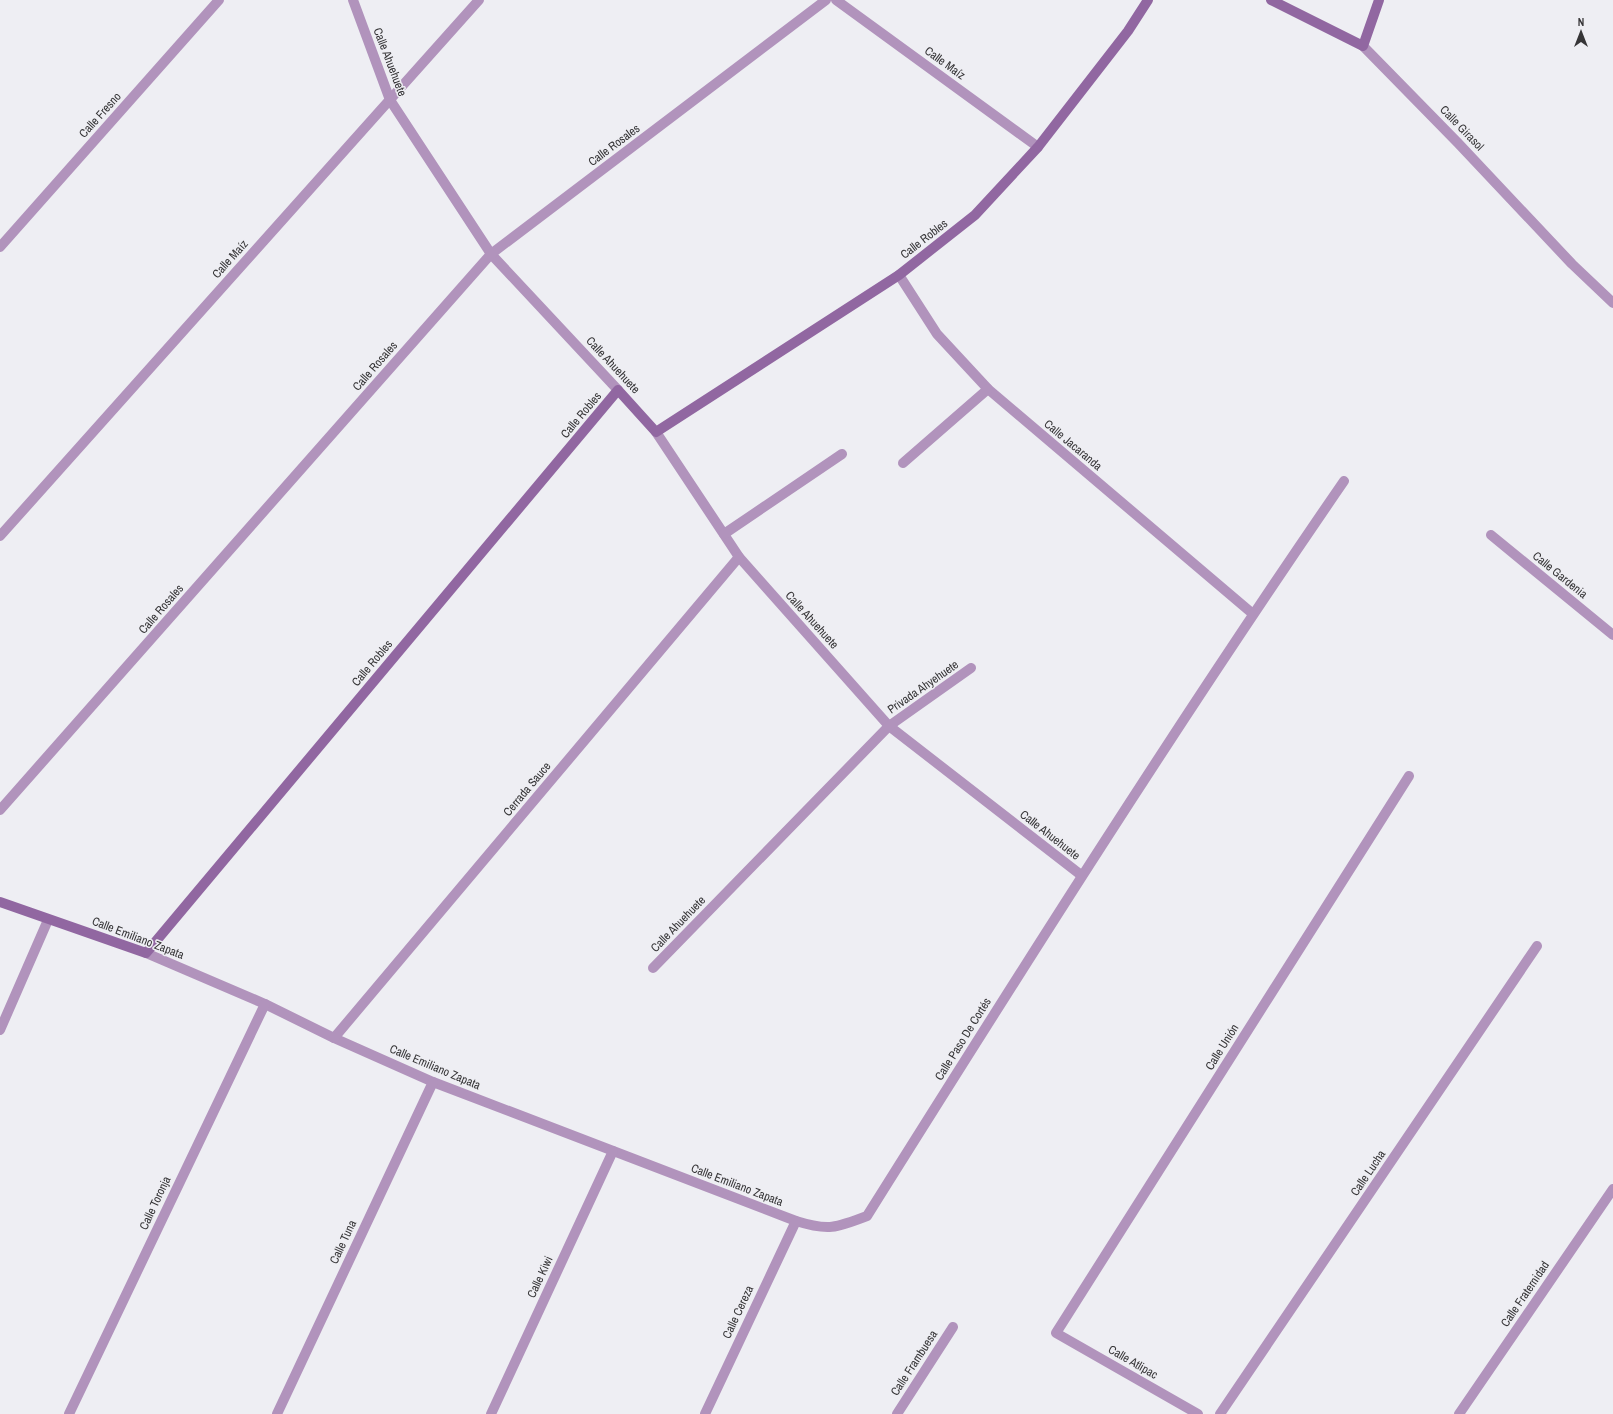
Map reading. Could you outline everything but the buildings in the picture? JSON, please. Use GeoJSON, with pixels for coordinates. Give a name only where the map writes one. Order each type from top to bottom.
{"type":"FeatureCollection","features":[{"type":"Feature","properties":{"kind":"main road","name":"Calle Robles"},"geometry":{"type":"LineString","coordinates":[[656,432],[899,275],[975,215],[1038,147],[1128,32],[1148,0]]}},
{"type":"Feature","properties":{"kind":"main road","name":"Calle Girasol"},"geometry":{"type":"LineString","coordinates":[[1271,0],[1363,46]]}},
{"type":"Feature","properties":{"kind":"main road"},"geometry":{"type":"LineString","coordinates":[[1363,46],[1379,0]]}},
{"type":"Feature","properties":{"kind":"main road","name":"Calle Robles"},"geometry":{"type":"LineString","coordinates":[[146,953],[618,390]]}},
{"type":"Feature","properties":{"kind":"main road","name":"Calle Ahuehuete"},"geometry":{"type":"LineString","coordinates":[[618,390],[656,432]]}},
{"type":"Feature","properties":{"kind":"main road","name":"Calle Emiliano Zapata"},"geometry":{"type":"LineString","coordinates":[[0,902],[146,953]]}},
{"type":"Feature","properties":{"kind":"street","name":"Calle Fresno"},"geometry":{"type":"LineString","coordinates":[[0,247],[219,0]]}},
{"type":"Feature","properties":{"kind":"street","name":"Calle Ahuehuete"},"geometry":{"type":"LineString","coordinates":[[353,0],[390,100],[492,254],[618,390]]}},
{"type":"Feature","properties":{"kind":"street","name":"Calle Maíz"},"geometry":{"type":"LineString","coordinates":[[0,536],[479,0]]}},
{"type":"Feature","properties":{"kind":"street","name":"Calle Rosales"},"geometry":{"type":"LineString","coordinates":[[0,810],[492,254],[826,0]]}},
{"type":"Feature","properties":{"kind":"street","name":"Calle Maíz"},"geometry":{"type":"LineString","coordinates":[[836,0],[1038,147]]}},
{"type":"Feature","properties":{"kind":"street","name":"Calle Girasol"},"geometry":{"type":"LineString","coordinates":[[1363,46],[1458,143],[1572,264],[1613,303]]}},
{"type":"Feature","properties":{"kind":"street","name":"Calle Jacaranda"},"geometry":{"type":"LineString","coordinates":[[899,275],[937,334],[988,389],[1253,614]]}},
{"type":"Feature","properties":{"kind":"street"},"geometry":{"type":"LineString","coordinates":[[903,463],[988,389]]}},
{"type":"Feature","properties":{"kind":"street","name":"Calle Ahuehuete"},"geometry":{"type":"LineString","coordinates":[[656,432],[739,557],[889,726],[1082,875]]}},
{"type":"Feature","properties":{"kind":"street"},"geometry":{"type":"LineString","coordinates":[[724,534],[842,454]]}},
{"type":"Feature","properties":{"kind":"street","name":"Calle Paso De Cortés"},"geometry":{"type":"LineString","coordinates":[[867,1216],[1082,875],[1253,614],[1344,481]]}},
{"type":"Feature","properties":{"kind":"street","name":"Calle Gardenia"},"geometry":{"type":"LineString","coordinates":[[1491,535],[1613,635]]}},
{"type":"Feature","properties":{"kind":"street","name":"Cerrada Sauce"},"geometry":{"type":"LineString","coordinates":[[334,1038],[739,557]]}},
{"type":"Feature","properties":{"kind":"street","name":"Privada Ahyehuete"},"geometry":{"type":"LineString","coordinates":[[889,726],[971,668]]}},
{"type":"Feature","properties":{"kind":"street","name":"Calle Ahuehuete"},"geometry":{"type":"LineString","coordinates":[[654,968],[889,726]]}},
{"type":"Feature","properties":{"kind":"street","name":"Calle Unión"},"geometry":{"type":"LineString","coordinates":[[1056,1333],[1410,776]]}},
{"type":"Feature","properties":{"kind":"street"},"geometry":{"type":"LineString","coordinates":[[0,1030],[48,920]]}},
{"type":"Feature","properties":{"kind":"street","name":"Calle Lucha"},"geometry":{"type":"LineString","coordinates":[[1220,1414],[1537,946]]}},
{"type":"Feature","properties":{"kind":"street","name":"Calle Emiliano Zapata"},"geometry":{"type":"LineString","coordinates":[[146,953],[264,1004],[334,1038],[433,1082],[796,1221],[817,1228],[841,1227],[867,1216]]}},
{"type":"Feature","properties":{"kind":"street","name":"Calle Toronja"},"geometry":{"type":"LineString","coordinates":[[69,1414],[264,1004]]}},
{"type":"Feature","properties":{"kind":"street","name":"Calle Tuna"},"geometry":{"type":"LineString","coordinates":[[277,1414],[433,1082]]}},
{"type":"Feature","properties":{"kind":"street","name":"Calle Kiwi"},"geometry":{"type":"LineString","coordinates":[[491,1414],[613,1151]]}},
{"type":"Feature","properties":{"kind":"street","name":"Calle Fraternidad"},"geometry":{"type":"LineString","coordinates":[[1459,1414],[1613,1189]]}},
{"type":"Feature","properties":{"kind":"street","name":"Calle Cereza"},"geometry":{"type":"LineString","coordinates":[[704,1414],[796,1221]]}},
{"type":"Feature","properties":{"kind":"street","name":"Calle Frambuesa"},"geometry":{"type":"LineString","coordinates":[[897,1414],[952,1327]]}},
{"type":"Feature","properties":{"kind":"street","name":"Calle Atlipac"},"geometry":{"type":"LineString","coordinates":[[1056,1333],[1198,1414]]}}]}
